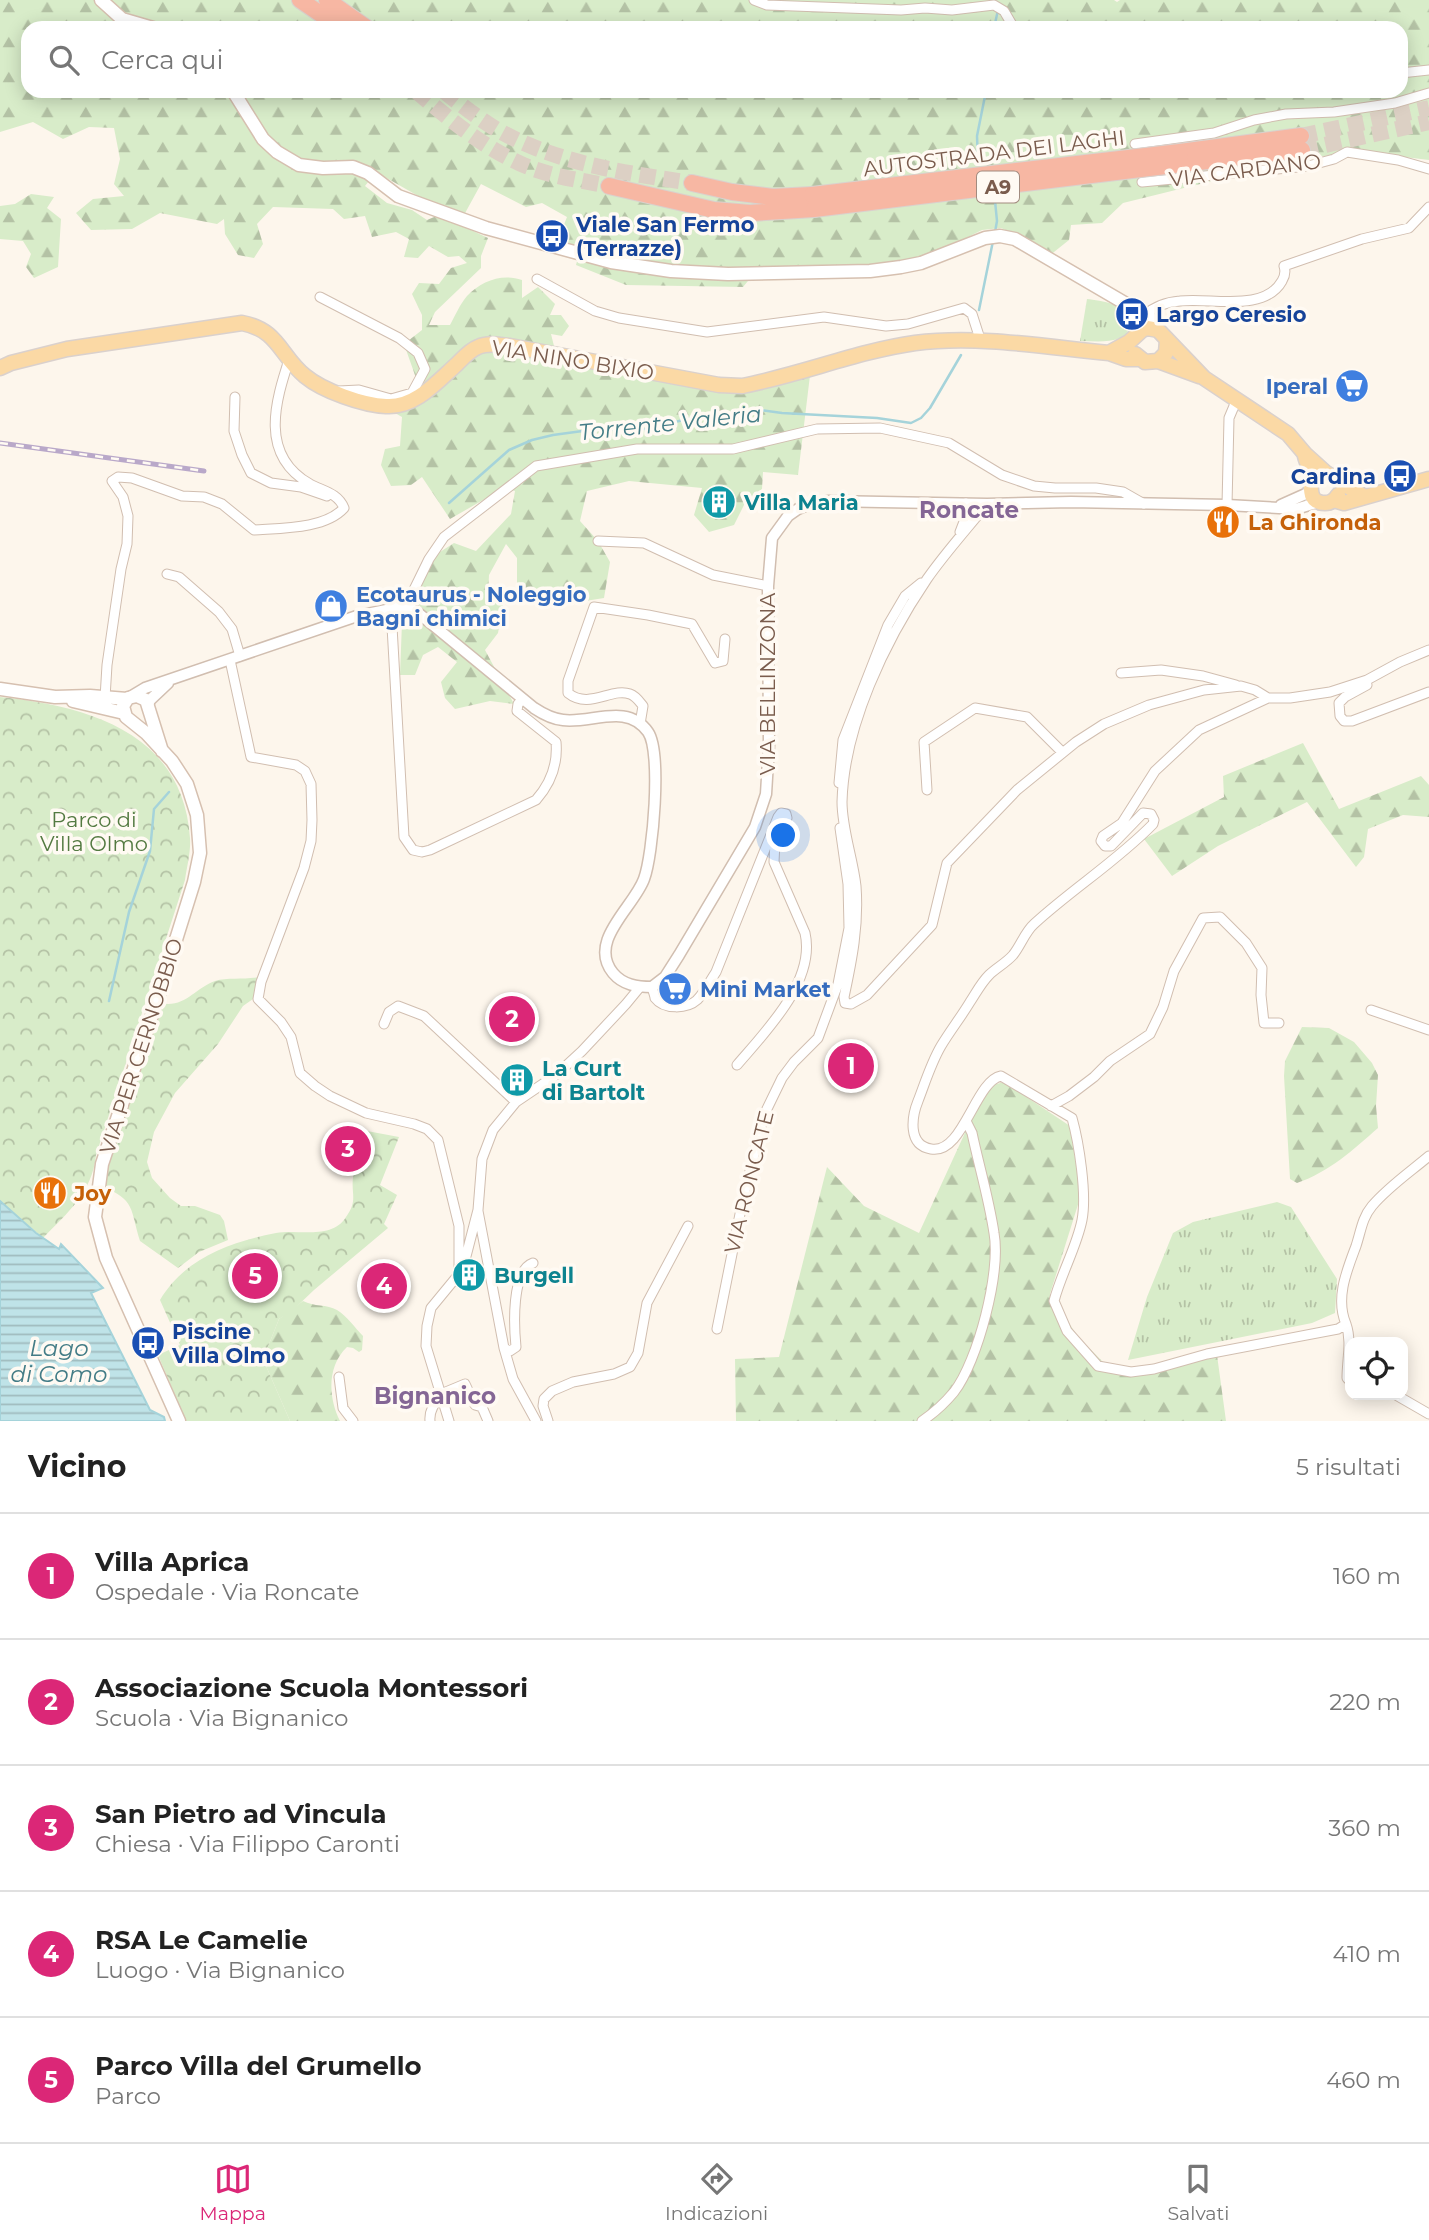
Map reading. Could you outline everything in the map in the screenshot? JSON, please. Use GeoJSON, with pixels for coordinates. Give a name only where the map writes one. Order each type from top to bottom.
{"type":"FeatureCollection","features":[{"type":"Feature","properties":{"kind":"highway"},"geometry":{"type":"LineString","coordinates":[[300,0],[331,21]]}},
{"type":"Feature","properties":{"kind":"highway"},"geometry":{"type":"LineString","coordinates":[[327,0],[357,21]]}},
{"type":"Feature","properties":{"kind":"highway","name":"AUTOSTRADA DEI LAGHI"},"geometry":{"type":"LineString","coordinates":[[609,186],[714,210],[750,213],[813,202],[1302,143]]}},
{"type":"Feature","properties":{"kind":"highway","name":"AUTOSTRADA DEI LAGHI"},"geometry":{"type":"LineString","coordinates":[[692,183],[732,192],[813,202]]}},
{"type":"Feature","properties":{"kind":"main road"},"geometry":{"type":"LineString","coordinates":[[101,0],[122,19],[129,21]]}},
{"type":"Feature","properties":{"kind":"main road"},"geometry":{"type":"LineString","coordinates":[[237,98],[263,139],[276,152],[299,165],[323,168],[353,167],[368,173],[398,195],[420,204],[486,228],[611,262],[671,271],[728,274],[870,271],[920,262],[985,238],[1000,236],[1015,239],[1154,321],[1163,335],[1204,378]]}},
{"type":"Feature","properties":{"kind":"main road"},"geometry":{"type":"LineString","coordinates":[[1130,307],[1136,336],[1133,349],[1139,359],[1148,363],[1158,361],[1204,378],[1288,434],[1326,473],[1363,496]]}},
{"type":"Feature","properties":{"kind":"main road","name":"VIA NINO BIXIO"},"geometry":{"type":"LineString","coordinates":[[0,368],[67,349],[242,323],[265,331],[304,376],[334,391],[386,407],[401,406],[421,397],[468,353],[488,344],[719,385],[742,386],[896,347],[942,341],[1109,353],[1126,359],[1139,359]]}},
{"type":"Feature","properties":{"kind":"main road"},"geometry":{"type":"LineString","coordinates":[[1109,353],[1147,328],[1163,335]]}},
{"type":"Feature","properties":{"kind":"main road"},"geometry":{"type":"LineString","coordinates":[[1158,361],[1166,353],[1163,335]]}},
{"type":"Feature","properties":{"kind":"main road"},"geometry":{"type":"LineString","coordinates":[[1305,454],[1314,492],[1326,503],[1334,500],[1344,503],[1429,479]]}},
{"type":"Feature","properties":{"kind":"main road"},"geometry":{"type":"LineString","coordinates":[[1314,492],[1319,475],[1326,473]]}},
{"type":"Feature","properties":{"kind":"main road"},"geometry":{"type":"LineString","coordinates":[[1334,500],[1339,492],[1339,483]]}},
{"type":"Feature","properties":{"kind":"main road"},"geometry":{"type":"LineString","coordinates":[[0,689],[55,696],[140,696],[148,708],[143,719],[55,696]]}},
{"type":"Feature","properties":{"kind":"main road"},"geometry":{"type":"LineString","coordinates":[[128,717],[123,706],[129,698]]}},
{"type":"Feature","properties":{"kind":"main road","name":"VIA PER CERNOBBIO"},"geometry":{"type":"LineString","coordinates":[[148,708],[162,751]]}},
{"type":"Feature","properties":{"kind":"main road","name":"VIA PER CERNOBBIO"},"geometry":{"type":"LineString","coordinates":[[128,717],[162,751],[187,784],[197,815],[200,853],[194,882],[163,982],[102,1164],[95,1217],[106,1258],[179,1421]]}},
{"type":"Feature","properties":{"kind":"street"},"geometry":{"type":"LineString","coordinates":[[754,0],[767,5],[901,10],[951,10],[995,5],[1004,11],[1010,21]]}},
{"type":"Feature","properties":{"kind":"street"},"geometry":{"type":"LineString","coordinates":[[1408,72],[1429,70]]}},
{"type":"Feature","properties":{"kind":"street","name":"VIA CARDANO"},"geometry":{"type":"LineString","coordinates":[[1135,144],[1214,133],[1254,120],[1286,114],[1334,112],[1395,103],[1429,93]]}},
{"type":"Feature","properties":{"kind":"street","name":"VIA CARDANO"},"geometry":{"type":"LineString","coordinates":[[1142,182],[1308,166],[1348,152],[1398,160],[1429,169]]}},
{"type":"Feature","properties":{"kind":"street"},"geometry":{"type":"LineString","coordinates":[[1145,315],[1153,308],[1181,300],[1244,300],[1265,297],[1278,288],[1284,277],[1284,266],[1362,239],[1409,228],[1429,207]]}},
{"type":"Feature","properties":{"kind":"street"},"geometry":{"type":"LineString","coordinates":[[537,279],[596,311],[619,318],[706,332],[824,317],[886,326],[908,324],[964,308],[972,314],[981,342]]}},
{"type":"Feature","properties":{"kind":"street"},"geometry":{"type":"LineString","coordinates":[[320,297],[399,338],[418,353],[425,369],[412,393],[391,399],[359,390],[334,391]]}},
{"type":"Feature","properties":{"kind":"street"},"geometry":{"type":"LineString","coordinates":[[105,698],[107,664],[127,544],[128,516],[123,497],[112,481],[118,477],[132,478],[182,496],[204,497],[222,504],[254,530],[326,521],[337,516],[344,508],[330,492],[310,484],[296,473],[278,450],[274,436],[275,420],[289,357]]}},
{"type":"Feature","properties":{"kind":"street"},"geometry":{"type":"LineString","coordinates":[[235,397],[234,430],[251,473],[271,482],[301,487],[341,502]]}},
{"type":"Feature","properties":{"kind":"street"},"geometry":{"type":"LineString","coordinates":[[1227,505],[1229,418],[1237,399]]}},
{"type":"Feature","properties":{"kind":"street"},"geometry":{"type":"LineString","coordinates":[[406,606],[429,559],[444,537],[536,466],[637,449],[733,449],[817,429],[880,428],[949,443],[1002,475],[1034,486],[1096,488],[1123,492],[1145,505]]}},
{"type":"Feature","properties":{"kind":"street","name":"VIA BELLINZONA"},"geometry":{"type":"LineString","coordinates":[[646,987],[665,977],[679,955],[755,827],[766,794],[769,745],[768,586],[772,538],[788,516],[809,504],[829,501],[986,504],[1071,502],[1276,507],[1314,492]]}},
{"type":"Feature","properties":{"kind":"street"},"geometry":{"type":"LineString","coordinates":[[955,544],[965,519],[966,503]]}},
{"type":"Feature","properties":{"kind":"street"},"geometry":{"type":"LineString","coordinates":[[986,504],[928,578],[898,625],[863,701],[851,740],[842,803],[856,885],[857,929],[845,1003],[851,1004],[867,995],[932,925],[947,863],[1017,790],[1062,752],[1104,724],[1149,705],[1204,691],[1241,686]]}},
{"type":"Feature","properties":{"kind":"street"},"geometry":{"type":"LineString","coordinates":[[598,541],[644,543],[713,575],[768,586]]}},
{"type":"Feature","properties":{"kind":"street"},"geometry":{"type":"LineString","coordinates":[[167,574],[179,577],[219,612],[232,629],[251,757],[296,765],[305,771],[311,784],[311,841],[297,891],[261,982],[258,999],[291,1037],[300,1073],[315,1086],[366,1114],[414,1124],[435,1135],[459,1226],[459,1274]]}},
{"type":"Feature","properties":{"kind":"street","name":"VIA RONCATE"},"geometry":{"type":"LineString","coordinates":[[717,1329],[743,1199],[764,1115],[772,1094],[788,1070],[818,1038],[838,984],[849,928],[848,884],[837,804],[843,740],[888,625],[905,596],[928,578]]}},
{"type":"Feature","properties":{"kind":"street"},"geometry":{"type":"LineString","coordinates":[[129,698],[145,688],[356,616],[406,606],[549,717],[565,721],[611,715],[640,724],[649,733],[656,756],[648,867],[640,889],[609,935],[606,952],[615,975],[629,985],[646,987],[663,1004],[676,1007],[691,1004],[703,992],[716,972],[778,817],[781,813],[786,814],[787,818],[775,842],[774,862],[805,933],[807,960],[803,974],[776,1019],[737,1065]]}},
{"type":"Feature","properties":{"kind":"street"},"geometry":{"type":"LineString","coordinates":[[640,724],[643,706],[635,696],[627,692],[585,700],[574,698],[568,693],[568,681],[593,607],[692,624],[715,663],[723,661],[725,639]]}},
{"type":"Feature","properties":{"kind":"street"},"geometry":{"type":"LineString","coordinates":[[391,609],[404,837],[413,850],[430,850],[536,800],[543,792],[557,758],[556,742],[517,711],[518,704],[523,699]]}},
{"type":"Feature","properties":{"kind":"street"},"geometry":{"type":"LineString","coordinates":[[1346,1324],[1338,1329],[1207,1354],[1154,1369],[1131,1372],[1098,1366],[1068,1331],[1054,1301],[1082,1219],[1083,1192],[1077,1134],[1072,1118],[1001,1076],[994,1078],[983,1090],[966,1121],[942,1149],[932,1150],[917,1140],[912,1129],[914,1112],[940,1048],[987,976],[1013,955],[1032,926],[1151,826],[1153,816],[1143,813],[1111,846],[1105,846],[1101,841],[1103,836],[1122,823],[1155,771],[1199,730],[1268,698],[1290,698],[1330,692],[1367,680],[1429,650]]}},
{"type":"Feature","properties":{"kind":"street"},"geometry":{"type":"LineString","coordinates":[[1413,657],[1345,697],[1339,703],[1340,716],[1344,720],[1352,721],[1429,692]]}},
{"type":"Feature","properties":{"kind":"street"},"geometry":{"type":"LineString","coordinates":[[1121,673],[1161,670],[1203,676],[1255,690],[1268,698]]}},
{"type":"Feature","properties":{"kind":"street"},"geometry":{"type":"LineString","coordinates":[[148,708],[150,700],[170,681]]}},
{"type":"Feature","properties":{"kind":"street"},"geometry":{"type":"LineString","coordinates":[[927,790],[924,742],[975,708],[1027,717],[1062,752]]}},
{"type":"Feature","properties":{"kind":"street"},"geometry":{"type":"LineString","coordinates":[[1051,1106],[1069,1096],[1110,1061],[1150,1034],[1163,1007],[1174,971],[1203,918],[1220,917],[1246,943],[1262,968],[1264,1023],[1279,1023]]}},
{"type":"Feature","properties":{"kind":"street"},"geometry":{"type":"LineString","coordinates":[[449,1421],[426,1346],[427,1326],[431,1308],[459,1274],[465,1260],[478,1210],[482,1159],[493,1130],[516,1102],[556,1075],[646,987]]}},
{"type":"Feature","properties":{"kind":"street"},"geometry":{"type":"LineString","coordinates":[[384,1024],[388,1012],[398,1006],[424,1016],[516,1102]]}},
{"type":"Feature","properties":{"kind":"street"},"geometry":{"type":"LineString","coordinates":[[1371,1010],[1429,1030]]}},
{"type":"Feature","properties":{"kind":"street"},"geometry":{"type":"LineString","coordinates":[[922,1421],[955,1391],[973,1355],[985,1318],[996,1259],[995,1234],[972,1133],[966,1121]]}},
{"type":"Feature","properties":{"kind":"street"},"geometry":{"type":"LineString","coordinates":[[1349,1337],[1343,1318],[1343,1282],[1363,1219],[1386,1192],[1429,1156]]}},
{"type":"Feature","properties":{"kind":"street"},"geometry":{"type":"LineString","coordinates":[[478,1210],[513,1379],[536,1421]]}},
{"type":"Feature","properties":{"kind":"street"},"geometry":{"type":"LineString","coordinates":[[548,1421],[543,1406],[544,1399],[551,1391],[573,1382],[614,1374],[630,1367],[638,1353],[647,1303],[688,1226]]}},
{"type":"Feature","properties":{"kind":"street"},"geometry":{"type":"LineString","coordinates":[[505,1348],[510,1351],[516,1347],[514,1311],[522,1272],[533,1263]]}},
{"type":"Feature","properties":{"kind":"street"},"geometry":{"type":"LineString","coordinates":[[339,1377],[343,1408],[353,1421]]}},
{"type":"Feature","properties":{"kind":"street"},"geometry":{"type":"LineString","coordinates":[[430,1421],[434,1403],[441,1395],[465,1384],[475,1405],[482,1407],[488,1421]]}},
{"type":"Feature","properties":{"kind":"street"},"geometry":{"type":"LineString","coordinates":[[1405,1400],[1429,1414]]}},
{"type":"Feature","properties":{"kind":"green space"},"geometry":{"type":"Polygon","coordinates":[[[0,0],[1429,0],[1429,160],[1363,152],[1305,158],[1123,203],[1102,223],[1071,225],[1069,240],[1049,256],[1032,242],[1001,228],[982,230],[948,247],[895,266],[757,270],[743,287],[626,285],[576,265],[580,250],[557,242],[567,217],[542,203],[526,207],[481,184],[464,215],[434,205],[376,172],[365,186],[387,203],[412,210],[427,220],[439,215],[488,238],[481,256],[481,268],[435,312],[429,325],[450,325],[467,296],[485,282],[507,277],[522,280],[522,298],[538,287],[555,304],[550,315],[561,315],[569,326],[562,336],[551,334],[554,346],[700,376],[746,380],[811,367],[798,475],[763,472],[762,489],[744,505],[734,525],[709,532],[694,515],[702,488],[629,481],[587,491],[580,521],[598,541],[610,562],[604,598],[579,602],[531,593],[517,583],[517,558],[506,544],[489,575],[488,596],[503,605],[498,633],[485,650],[514,704],[490,701],[455,709],[445,698],[441,682],[457,662],[438,647],[423,655],[415,675],[400,675],[402,622],[429,559],[454,543],[476,551],[511,514],[515,491],[504,488],[450,519],[422,477],[411,485],[391,486],[381,465],[385,449],[400,446],[402,417],[395,413],[416,378],[404,344],[422,330],[422,315],[412,294],[419,283],[439,284],[451,268],[467,263],[459,256],[448,257],[429,246],[418,258],[404,257],[409,239],[396,232],[372,237],[365,216],[344,219],[333,209],[273,207],[257,224],[263,244],[254,258],[238,255],[225,234],[224,219],[217,224],[160,213],[132,229],[91,230],[76,213],[93,199],[124,196],[114,184],[120,159],[114,128],[89,127],[63,139],[33,122],[0,132],[0,0]]]}},
{"type":"Feature","properties":{"kind":"green space"},"geometry":{"type":"Polygon","coordinates":[[[31,194],[54,197],[47,208],[61,219],[58,267],[34,278],[26,267],[31,254],[23,241],[0,239],[0,206],[15,204],[31,194]]]}},
{"type":"Feature","properties":{"kind":"green space"},"geometry":{"type":"Polygon","coordinates":[[[1087,299],[1122,308],[1130,319],[1126,333],[1111,341],[1080,341],[1087,299]]]}},
{"type":"Feature","properties":{"kind":"green space","name":"Parco di Villa Olmo"},"geometry":{"type":"Polygon","coordinates":[[[0,697],[66,708],[126,731],[150,750],[170,773],[183,802],[190,838],[185,880],[90,1180],[70,1210],[43,1238],[0,1201],[0,697]]]}},
{"type":"Feature","properties":{"kind":"green space"},"geometry":{"type":"Polygon","coordinates":[[[1303,743],[1339,809],[1421,776],[1429,785],[1429,817],[1403,815],[1368,829],[1364,857],[1356,867],[1307,802],[1218,846],[1172,876],[1144,839],[1224,797],[1223,776],[1303,743]]]}},
{"type":"Feature","properties":{"kind":"green space"},"geometry":{"type":"Polygon","coordinates":[[[259,977],[253,999],[243,1006],[218,1044],[175,1093],[154,1132],[147,1162],[152,1178],[181,1206],[195,1206],[220,1215],[228,1240],[199,1252],[178,1268],[140,1241],[126,1201],[101,1186],[160,1003],[183,1001],[215,981],[259,977]]]}},
{"type":"Feature","properties":{"kind":"green space"},"geometry":{"type":"Polygon","coordinates":[[[1302,1027],[1329,1028],[1354,1042],[1372,1063],[1378,1075],[1378,1128],[1330,1167],[1297,1183],[1290,1179],[1284,1076],[1285,1061],[1302,1027]]]}},
{"type":"Feature","properties":{"kind":"green space"},"geometry":{"type":"Polygon","coordinates":[[[1004,1082],[1070,1126],[1081,1195],[1050,1294],[1078,1337],[1113,1372],[1217,1355],[1226,1421],[736,1421],[735,1359],[779,1357],[827,1167],[864,1206],[919,1233],[986,1087],[1004,1082]]]}},
{"type":"Feature","properties":{"kind":"green space"},"geometry":{"type":"Polygon","coordinates":[[[367,1131],[399,1137],[380,1185],[397,1195],[384,1224],[388,1228],[292,1311],[279,1319],[263,1359],[290,1421],[186,1421],[158,1355],[180,1345],[160,1300],[182,1273],[210,1254],[226,1247],[276,1233],[324,1231],[340,1224],[352,1206],[354,1171],[367,1131]]]}},
{"type":"Feature","properties":{"kind":"green space"},"geometry":{"type":"Polygon","coordinates":[[[1277,1202],[1291,1207],[1337,1279],[1335,1313],[1312,1323],[1128,1360],[1147,1297],[1173,1233],[1193,1222],[1277,1202]]]}},
{"type":"Feature","properties":{"kind":"green space"},"geometry":{"type":"Polygon","coordinates":[[[303,1301],[337,1310],[363,1336],[362,1350],[359,1352],[347,1347],[340,1355],[333,1372],[333,1402],[340,1421],[290,1421],[263,1359],[279,1319],[303,1301]]]}},
{"type":"Feature","properties":{"kind":"water","name":"Lago di Como"},"geometry":{"type":"Polygon","coordinates":[[[0,1201],[36,1233],[59,1249],[61,1244],[103,1288],[91,1293],[150,1410],[164,1417],[165,1421],[0,1421],[0,1201]]]}},
{"type":"Feature","properties":{"kind":"waterway"},"geometry":{"type":"LineString","coordinates":[[996,21],[998,10]]}},
{"type":"Feature","properties":{"kind":"waterway"},"geometry":{"type":"LineString","coordinates":[[978,161],[977,136],[985,98]]}},
{"type":"Feature","properties":{"kind":"waterway"},"geometry":{"type":"LineString","coordinates":[[995,201],[995,232]]}},
{"type":"Feature","properties":{"kind":"waterway"},"geometry":{"type":"LineString","coordinates":[[979,310],[993,241]]}},
{"type":"Feature","properties":{"kind":"waterway","name":"Torrente Valeria"},"geometry":{"type":"LineString","coordinates":[[449,503],[509,450],[553,435],[590,430],[645,429],[692,418],[760,410],[911,423],[921,418],[930,408],[961,355]]}},
{"type":"Feature","properties":{"kind":"waterway"},"geometry":{"type":"LineString","coordinates":[[109,1001],[129,912],[150,851],[154,809],[169,792]]}},
{"type":"Feature","properties":{"kind":"tunnel"},"geometry":{"type":"LineString","coordinates":[[424,98],[478,139],[519,163],[552,174],[609,186]]}},
{"type":"Feature","properties":{"kind":"tunnel"},"geometry":{"type":"LineString","coordinates":[[453,98],[496,129],[542,150],[591,165],[692,183]]}},
{"type":"Feature","properties":{"kind":"tunnel"},"geometry":{"type":"LineString","coordinates":[[1301,136],[1429,108]]}},
{"type":"Feature","properties":{"kind":"tunnel"},"geometry":{"type":"LineString","coordinates":[[1302,150],[1429,122]]}},
{"type":"Feature","properties":{"kind":"railway"},"geometry":{"type":"LineString","coordinates":[[0,443],[204,471]]}},
{"type":"Feature","properties":{"kind":"place","name":"Viale San Fermo (Terrazze)"},"geometry":{"type":"Point","coordinates":[552,236]}},
{"type":"Feature","properties":{"kind":"place","name":"Largo Ceresio"},"geometry":{"type":"Point","coordinates":[1132,314]}},
{"type":"Feature","properties":{"kind":"place","name":"Iperal"},"geometry":{"type":"Point","coordinates":[1352,386]}},
{"type":"Feature","properties":{"kind":"place","name":"Cardina"},"geometry":{"type":"Point","coordinates":[1400,476]}},
{"type":"Feature","properties":{"kind":"place","name":"Villa Maria"},"geometry":{"type":"Point","coordinates":[719,502]}},
{"type":"Feature","properties":{"kind":"place","name":"La Ghironda"},"geometry":{"type":"Point","coordinates":[1223,522]}},
{"type":"Feature","properties":{"kind":"place","name":"Ecotaurus - Noleggio Bagni chimici"},"geometry":{"type":"Point","coordinates":[331,606]}},
{"type":"Feature","properties":{"kind":"place","name":"Mini Market"},"geometry":{"type":"Point","coordinates":[675,989]}},
{"type":"Feature","properties":{"kind":"place","name":"Associazione Scuola Montessori"},"geometry":{"type":"Point","coordinates":[512,1019]}},
{"type":"Feature","properties":{"kind":"place","name":"Villa Aprica"},"geometry":{"type":"Point","coordinates":[851,1066]}},
{"type":"Feature","properties":{"kind":"place","name":"La Curt di Bartolt"},"geometry":{"type":"Point","coordinates":[517,1080]}},
{"type":"Feature","properties":{"kind":"place","name":"San Pietro ad Vincula"},"geometry":{"type":"Point","coordinates":[348,1149]}},
{"type":"Feature","properties":{"kind":"place","name":"Joy"},"geometry":{"type":"Point","coordinates":[50,1193]}},
{"type":"Feature","properties":{"kind":"place","name":"Burgell"},"geometry":{"type":"Point","coordinates":[469,1275]}},
{"type":"Feature","properties":{"kind":"place","name":"Parco Villa del Grumello"},"geometry":{"type":"Point","coordinates":[255,1276]}},
{"type":"Feature","properties":{"kind":"place","name":"RSA Le Camelie"},"geometry":{"type":"Point","coordinates":[384,1286]}},
{"type":"Feature","properties":{"kind":"place","name":"Piscine Villa Olmo"},"geometry":{"type":"Point","coordinates":[148,1343]}},
{"type":"Feature","properties":{"kind":"district","name":"Roncate"},"geometry":{"type":"Point","coordinates":[969,510]}},
{"type":"Feature","properties":{"kind":"district","name":"Bignanico"},"geometry":{"type":"Point","coordinates":[435,1396]}}]}
